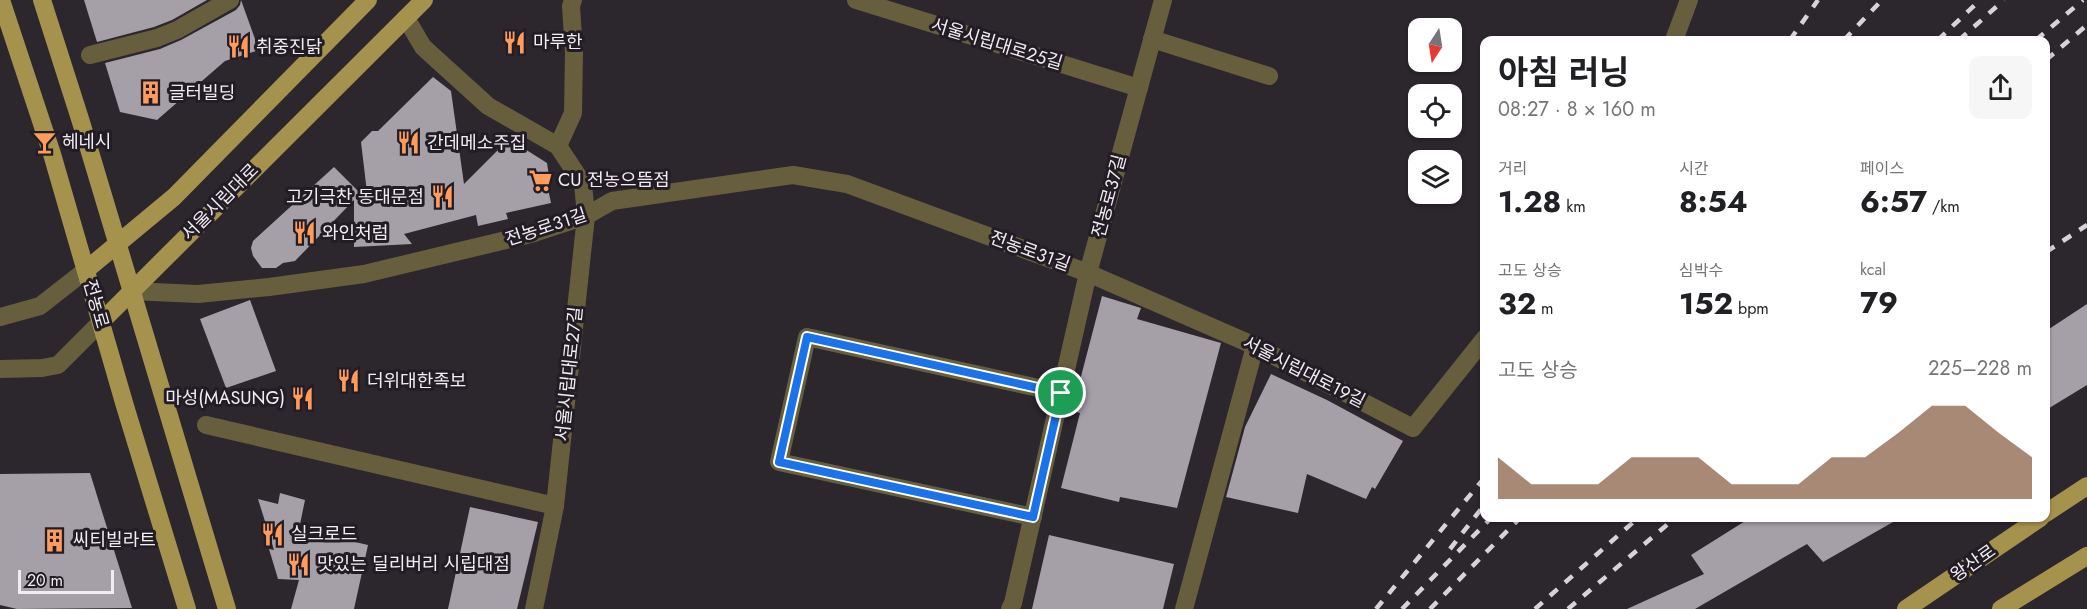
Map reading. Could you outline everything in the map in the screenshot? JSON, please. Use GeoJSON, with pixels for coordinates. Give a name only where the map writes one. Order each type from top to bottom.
{"type":"FeatureCollection","features":[{"type":"Feature","properties":{"kind":"main road","name":"전농로"},"geometry":{"type":"LineString","coordinates":[[1,0],[52,154],[187,609]]}},
{"type":"Feature","properties":{"kind":"main road","name":"전농로"},"geometry":{"type":"LineString","coordinates":[[42,0],[227,609]]}},
{"type":"Feature","properties":{"kind":"main road","name":"서울시립대로"},"geometry":{"type":"LineString","coordinates":[[86,270],[174,197],[368,0]]}},
{"type":"Feature","properties":{"kind":"main road","name":"서울시립대로"},"geometry":{"type":"LineString","coordinates":[[101,322],[424,0]]}},
{"type":"Feature","properties":{"kind":"main road"},"geometry":{"type":"LineString","coordinates":[[2050,510],[2087,486]]}},
{"type":"Feature","properties":{"kind":"main road","name":"왕산로"},"geometry":{"type":"LineString","coordinates":[[1906,609],[2034,522]]}},
{"type":"Feature","properties":{"kind":"main road"},"geometry":{"type":"LineString","coordinates":[[2001,609],[2087,556]]}},
{"type":"Feature","properties":{"kind":"street"},"geometry":{"type":"LineString","coordinates":[[90,55],[157,38],[177,30],[230,0]]}},
{"type":"Feature","properties":{"kind":"street"},"geometry":{"type":"LineString","coordinates":[[558,146],[573,113],[574,53],[571,6],[573,0]]}},
{"type":"Feature","properties":{"kind":"street","name":"서울시립대로25길"},"geometry":{"type":"LineString","coordinates":[[856,0],[1139,88]]}},
{"type":"Feature","properties":{"kind":"street","name":"전농로37길"},"geometry":{"type":"LineString","coordinates":[[1010,609],[1088,273],[1163,0]]}},
{"type":"Feature","properties":{"kind":"street"},"geometry":{"type":"LineString","coordinates":[[1676,36],[1689,0]]}},
{"type":"Feature","properties":{"kind":"street","name":"서울시립대로27길"},"geometry":{"type":"LineString","coordinates":[[406,18],[423,47],[488,106],[558,146],[583,184],[586,216],[555,506],[534,609]]}},
{"type":"Feature","properties":{"kind":"street"},"geometry":{"type":"LineString","coordinates":[[1152,39],[1269,76]]}},
{"type":"Feature","properties":{"kind":"street","name":"전농로31길"},"geometry":{"type":"LineString","coordinates":[[131,291],[198,294],[364,274],[531,234],[586,216],[612,201],[793,175],[847,184],[1088,273]]}},
{"type":"Feature","properties":{"kind":"street","name":"서울시립대로"},"geometry":{"type":"LineString","coordinates":[[0,317],[40,306],[86,270]]}},
{"type":"Feature","properties":{"kind":"street","name":"서울시립대로19길"},"geometry":{"type":"LineString","coordinates":[[1088,273],[1256,346],[1413,428],[1480,344]]}},
{"type":"Feature","properties":{"kind":"street","name":"서울시립대로"},"geometry":{"type":"LineString","coordinates":[[0,369],[42,368],[58,365],[101,322]]}},
{"type":"Feature","properties":{"kind":"street"},"geometry":{"type":"LineString","coordinates":[[1033,517],[779,462],[807,337],[1061,393]]}},
{"type":"Feature","properties":{"kind":"street"},"geometry":{"type":"LineString","coordinates":[[1184,609],[1256,346]]}},
{"type":"Feature","properties":{"kind":"street"},"geometry":{"type":"LineString","coordinates":[[206,425],[555,506]]}},
{"type":"Feature","properties":{"kind":"building"},"geometry":{"type":"Polygon","coordinates":[[[84,0],[207,0],[172,20],[154,27],[97,42],[84,0]]]}},
{"type":"Feature","properties":{"kind":"building","name":"글터빌딩"},"geometry":{"type":"Polygon","coordinates":[[[241,0],[259,50],[225,61],[157,120],[120,112],[105,63],[160,49],[181,40],[236,10],[241,0]]]}},
{"type":"Feature","properties":{"kind":"building"},"geometry":{"type":"Polygon","coordinates":[[[433,77],[451,91],[464,184],[509,139],[547,163],[550,183],[547,184],[551,203],[506,213],[508,219],[478,226],[476,215],[404,234],[412,244],[354,247],[354,200],[295,261],[283,263],[276,268],[262,268],[253,256],[251,248],[253,241],[334,167],[368,201],[361,142],[372,131],[378,131],[433,77]]]}},
{"type":"Feature","properties":{"kind":"building"},"geometry":{"type":"Polygon","coordinates":[[[1102,296],[1141,308],[1137,319],[1221,343],[1177,508],[1120,497],[1119,502],[1061,488],[1080,413],[1072,411],[1102,296]]]}},
{"type":"Feature","properties":{"kind":"building"},"geometry":{"type":"Polygon","coordinates":[[[250,300],[276,371],[226,388],[200,319],[250,300]]]}},
{"type":"Feature","properties":{"kind":"building"},"geometry":{"type":"Polygon","coordinates":[[[2087,304],[2087,385],[2050,408],[2050,328],[2087,304]]]}},
{"type":"Feature","properties":{"kind":"building"},"geometry":{"type":"Polygon","coordinates":[[[1271,374],[1327,400],[1403,441],[1375,489],[1372,487],[1366,499],[1307,474],[1298,513],[1226,497],[1245,427],[1271,374]]]}},
{"type":"Feature","properties":{"kind":"building","name":"씨티빌라트"},"geometry":{"type":"Polygon","coordinates":[[[90,473],[132,608],[17,609],[0,605],[0,474],[90,473]]]}},
{"type":"Feature","properties":{"kind":"building"},"geometry":{"type":"Polygon","coordinates":[[[280,493],[305,500],[299,529],[368,545],[354,609],[291,609],[299,580],[278,579],[269,549],[274,550],[258,499],[278,504],[280,493]]]}},
{"type":"Feature","properties":{"kind":"building"},"geometry":{"type":"Polygon","coordinates":[[[470,507],[538,522],[517,609],[448,609],[470,507]]]}},
{"type":"Feature","properties":{"kind":"building"},"geometry":{"type":"Polygon","coordinates":[[[1744,522],[1893,522],[1823,562],[1807,544],[1695,609],[1627,609],[1704,574],[1691,555],[1744,522]]]}},
{"type":"Feature","properties":{"kind":"building"},"geometry":{"type":"Polygon","coordinates":[[[1049,535],[1174,564],[1163,609],[1032,609],[1049,535]]]}},
{"type":"Feature","properties":{"kind":"railway"},"geometry":{"type":"LineString","coordinates":[[1793,36],[1818,0]]}},
{"type":"Feature","properties":{"kind":"railway"},"geometry":{"type":"LineString","coordinates":[[1848,36],[1882,0]]}},
{"type":"Feature","properties":{"kind":"railway"},"geometry":{"type":"LineString","coordinates":[[1942,36],[1980,0]]}},
{"type":"Feature","properties":{"kind":"railway"},"geometry":{"type":"LineString","coordinates":[[1964,36],[2004,0]]}},
{"type":"Feature","properties":{"kind":"railway"},"geometry":{"type":"LineString","coordinates":[[2041,36],[2083,0]]}},
{"type":"Feature","properties":{"kind":"railway"},"geometry":{"type":"LineString","coordinates":[[2050,57],[2087,25]]}},
{"type":"Feature","properties":{"kind":"railway"},"geometry":{"type":"LineString","coordinates":[[2050,249],[2087,225]]}},
{"type":"Feature","properties":{"kind":"railway"},"geometry":{"type":"LineString","coordinates":[[1376,609],[1480,483]]}},
{"type":"Feature","properties":{"kind":"railway"},"geometry":{"type":"LineString","coordinates":[[1450,549],[1480,510]]}},
{"type":"Feature","properties":{"kind":"railway"},"geometry":{"type":"LineString","coordinates":[[1402,609],[1487,522]]}},
{"type":"Feature","properties":{"kind":"railway"},"geometry":{"type":"LineString","coordinates":[[1430,609],[1516,522]]}},
{"type":"Feature","properties":{"kind":"railway"},"geometry":{"type":"LineString","coordinates":[[1535,609],[1633,522]]}},
{"type":"Feature","properties":{"kind":"railway"},"geometry":{"type":"LineString","coordinates":[[1568,609],[1670,522]]}},
{"type":"Feature","properties":{"kind":"place","name":"마루한"},"geometry":{"type":"Point","coordinates":[515,42]}},
{"type":"Feature","properties":{"kind":"place","name":"취중진닭"},"geometry":{"type":"Point","coordinates":[238,47]}},
{"type":"Feature","properties":{"kind":"place","name":"글터빌딩"},"geometry":{"type":"Point","coordinates":[151,93]}},
{"type":"Feature","properties":{"kind":"place","name":"헤네시"},"geometry":{"type":"Point","coordinates":[44,142]}},
{"type":"Feature","properties":{"kind":"place","name":"간데메소주집"},"geometry":{"type":"Point","coordinates":[409,143]}},
{"type":"Feature","properties":{"kind":"place","name":"CU 전농으뜸점"},"geometry":{"type":"Point","coordinates":[540,180]}},
{"type":"Feature","properties":{"kind":"place","name":"고기극찬 동대문점"},"geometry":{"type":"Point","coordinates":[442,197]}},
{"type":"Feature","properties":{"kind":"place","name":"와인처럼"},"geometry":{"type":"Point","coordinates":[304,233]}},
{"type":"Feature","properties":{"kind":"place","name":"더위대한족보"},"geometry":{"type":"Point","coordinates":[349,381]}},
{"type":"Feature","properties":{"kind":"place","name":"마성(MASUNG)"},"geometry":{"type":"Point","coordinates":[303,398]}},
{"type":"Feature","properties":{"kind":"place","name":"실크로드"},"geometry":{"type":"Point","coordinates":[273,534]}},
{"type":"Feature","properties":{"kind":"place","name":"씨티빌라트"},"geometry":{"type":"Point","coordinates":[55,540]}},
{"type":"Feature","properties":{"kind":"place","name":"맛있는 딜리버리 시립대점"},"geometry":{"type":"Point","coordinates":[299,564]}},
{"type":"Feature","properties":{"kind":"route"},"geometry":{"type":"LineString","coordinates":[[807,337],[1061,393],[1033,517],[779,462],[807,337]]}}]}
